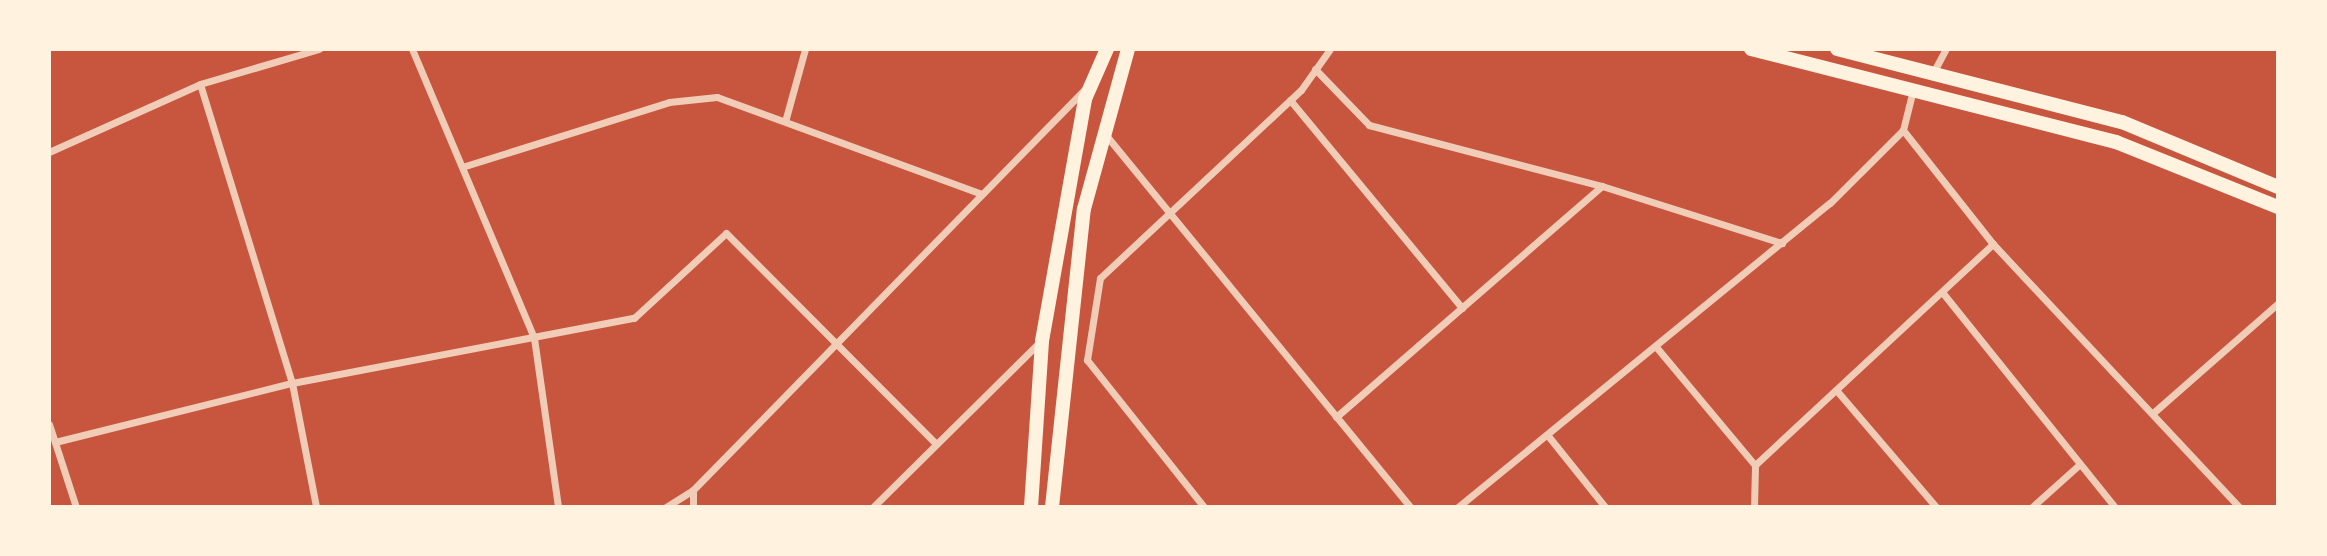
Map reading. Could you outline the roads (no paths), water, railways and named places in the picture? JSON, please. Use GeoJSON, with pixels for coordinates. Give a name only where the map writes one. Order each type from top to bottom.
{"type":"FeatureCollection","features":[{"type":"Feature","properties":{"kind":"main road"},"geometry":{"type":"LineString","coordinates":[[1031,507],[1042,341],[1091,83],[1107,49]]}},
{"type":"Feature","properties":{"kind":"main road"},"geometry":{"type":"LineString","coordinates":[[1052,507],[1084,209],[1128,49]]}},
{"type":"Feature","properties":{"kind":"main road"},"geometry":{"type":"LineString","coordinates":[[1751,49],[1912,94],[2116,142],[2278,207]]}},
{"type":"Feature","properties":{"kind":"main road"},"geometry":{"type":"LineString","coordinates":[[1843,50],[2122,122],[2278,187]]}},
{"type":"Feature","properties":{"kind":"street"},"geometry":{"type":"LineString","coordinates":[[49,152],[200,84],[319,49]]}},
{"type":"Feature","properties":{"kind":"street"},"geometry":{"type":"LineString","coordinates":[[412,49],[534,338],[558,507]]}},
{"type":"Feature","properties":{"kind":"street"},"geometry":{"type":"LineString","coordinates":[[786,118],[805,49]]}},
{"type":"Feature","properties":{"kind":"street"},"geometry":{"type":"LineString","coordinates":[[1205,507],[1087,360],[1100,278],[1290,100],[1330,49]]}},
{"type":"Feature","properties":{"kind":"street"},"geometry":{"type":"LineString","coordinates":[[1933,74],[1946,49]]}},
{"type":"Feature","properties":{"kind":"street"},"geometry":{"type":"LineString","coordinates":[[1315,69],[1369,125],[1602,186],[1782,243]]}},
{"type":"Feature","properties":{"kind":"street"},"geometry":{"type":"LineString","coordinates":[[666,507],[693,490],[1091,83]]}},
{"type":"Feature","properties":{"kind":"street"},"geometry":{"type":"LineString","coordinates":[[200,84],[292,383],[316,507]]}},
{"type":"Feature","properties":{"kind":"street"},"geometry":{"type":"LineString","coordinates":[[1458,507],[1549,438],[1782,243],[1903,130],[1912,94]]}},
{"type":"Feature","properties":{"kind":"street"},"geometry":{"type":"LineString","coordinates":[[462,167],[669,102],[717,97],[786,118],[982,194]]}},
{"type":"Feature","properties":{"kind":"street"},"geometry":{"type":"LineString","coordinates":[[1290,100],[1462,308]]}},
{"type":"Feature","properties":{"kind":"street"},"geometry":{"type":"LineString","coordinates":[[1903,130],[1993,244],[2239,507]]}},
{"type":"Feature","properties":{"kind":"street"},"geometry":{"type":"LineString","coordinates":[[1105,134],[1410,507]]}},
{"type":"Feature","properties":{"kind":"street"},"geometry":{"type":"LineString","coordinates":[[1336,417],[1602,186]]}},
{"type":"Feature","properties":{"kind":"street"},"geometry":{"type":"LineString","coordinates":[[55,442],[292,383],[634,318],[726,233],[935,443]]}},
{"type":"Feature","properties":{"kind":"street"},"geometry":{"type":"LineString","coordinates":[[1755,465],[1838,391],[1993,244]]}},
{"type":"Feature","properties":{"kind":"street"},"geometry":{"type":"LineString","coordinates":[[1942,292],[2115,507]]}},
{"type":"Feature","properties":{"kind":"street"},"geometry":{"type":"LineString","coordinates":[[2153,413],[2278,303]]}},
{"type":"Feature","properties":{"kind":"street"},"geometry":{"type":"LineString","coordinates":[[873,507],[935,443],[1042,341]]}},
{"type":"Feature","properties":{"kind":"street"},"geometry":{"type":"LineString","coordinates":[[1657,348],[1755,465],[1754,507]]}},
{"type":"Feature","properties":{"kind":"street"},"geometry":{"type":"LineString","coordinates":[[1838,391],[1936,507]]}},
{"type":"Feature","properties":{"kind":"street"},"geometry":{"type":"LineString","coordinates":[[49,424],[76,507]]}},
{"type":"Feature","properties":{"kind":"street"},"geometry":{"type":"LineString","coordinates":[[1549,438],[1605,507]]}},
{"type":"Feature","properties":{"kind":"street"},"geometry":{"type":"LineString","coordinates":[[2032,507],[2080,464]]}},
{"type":"Feature","properties":{"kind":"street"},"geometry":{"type":"LineString","coordinates":[[693,490],[693,507]]}}]}
